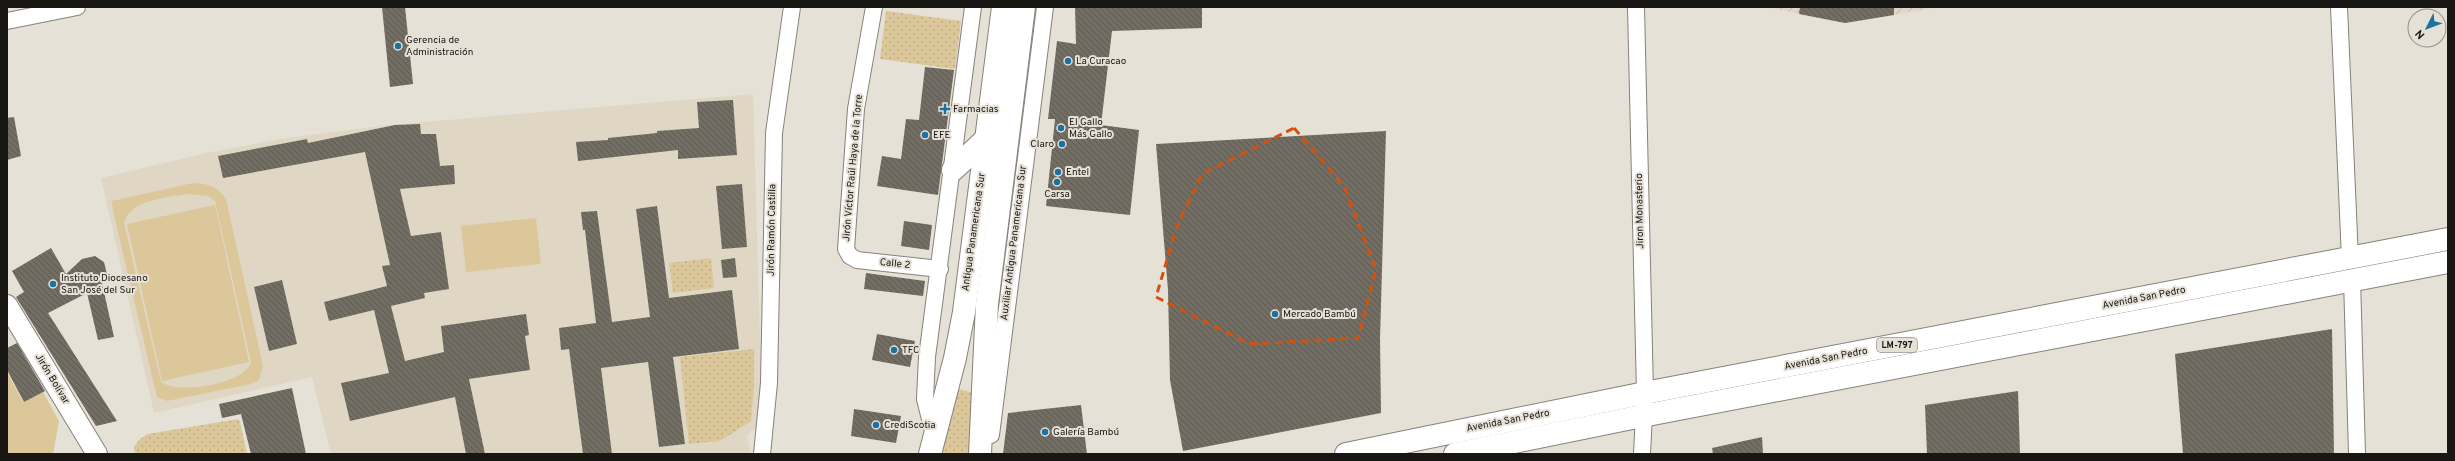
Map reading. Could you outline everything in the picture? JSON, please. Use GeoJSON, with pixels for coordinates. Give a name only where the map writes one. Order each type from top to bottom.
{"type":"FeatureCollection","features":[{"type":"Feature","properties":{"kind":"main road","name":"Antigua Panamericana Sur"},"geometry":{"type":"LineString","coordinates":[[932,445],[955,358],[964,312],[1003,7]]}},
{"type":"Feature","properties":{"kind":"main road"},"geometry":{"type":"LineString","coordinates":[[980,454],[988,304],[1024,7]]}},
{"type":"Feature","properties":{"kind":"main road"},"geometry":{"type":"LineString","coordinates":[[953,170],[987,138]]}},
{"type":"Feature","properties":{"kind":"main road","name":"Avenida San Pedro"},"geometry":{"type":"LineString","coordinates":[[1455,454],[2351,269],[2448,239]]}},
{"type":"Feature","properties":{"kind":"main road","name":"Avenida San Pedro"},"geometry":{"type":"LineString","coordinates":[[1346,454],[1644,394],[2351,269],[2448,262]]}},
{"type":"Feature","properties":{"kind":"street","name":"Jirón Ramón Castilla"},"geometry":{"type":"LineString","coordinates":[[762,454],[768,383],[774,133],[792,7]]}},
{"type":"Feature","properties":{"kind":"street","name":"Jirón Víctor Raúl Haya de la Torre"},"geometry":{"type":"LineString","coordinates":[[850,256],[846,250],[856,109],[874,7]]}},
{"type":"Feature","properties":{"kind":"street"},"geometry":{"type":"LineString","coordinates":[[932,445],[925,398],[927,357],[940,269],[973,7]]}},
{"type":"Feature","properties":{"kind":"street","name":"Auxiliar Antigua Panamericana Sur"},"geometry":{"type":"LineString","coordinates":[[986,454],[990,443],[997,371],[1045,7]]}},
{"type":"Feature","properties":{"kind":"street","name":"Jiron Monasterio"},"geometry":{"type":"LineString","coordinates":[[1636,7],[1644,394],[1642,416],[1642,454]]}},
{"type":"Feature","properties":{"kind":"street"},"geometry":{"type":"LineString","coordinates":[[2339,7],[2351,269],[2357,454]]}},
{"type":"Feature","properties":{"kind":"street"},"geometry":{"type":"LineString","coordinates":[[7,21],[67,8]]}},
{"type":"Feature","properties":{"kind":"street","name":"Calle 2"},"geometry":{"type":"LineString","coordinates":[[850,256],[856,260],[940,269]]}},
{"type":"Feature","properties":{"kind":"street","name":"Jirón Bolívar"},"geometry":{"type":"LineString","coordinates":[[7,305],[98,454]]}},
{"type":"Feature","properties":{"kind":"highlighted area"},"geometry":{"type":"Polygon","coordinates":[[[1294,128],[1344,186],[1376,270],[1358,338],[1250,344],[1156,297],[1177,226],[1202,174],[1294,128]]]}},
{"type":"Feature","properties":{"kind":"shaded area"},"geometry":{"type":"Polygon","coordinates":[[[1767,7],[1938,7],[1845,23],[1767,7]]]}},
{"type":"Feature","properties":{"kind":"shaded area"},"geometry":{"type":"Polygon","coordinates":[[[886,11],[961,21],[955,69],[880,59],[886,11]]]}},
{"type":"Feature","properties":{"kind":"shaded area"},"geometry":{"type":"Polygon","coordinates":[[[753,94],[761,373],[757,426],[747,436],[751,454],[331,454],[312,377],[154,413],[101,178],[202,154],[280,139],[388,125],[753,94]]]}},
{"type":"Feature","properties":{"kind":"shaded area"},"geometry":{"type":"Polygon","coordinates":[[[193,183],[212,186],[220,191],[226,199],[263,366],[259,380],[251,384],[167,401],[157,397],[113,211],[112,201],[193,183]],[[186,194],[150,201],[141,204],[134,209],[128,215],[124,223],[161,382],[169,386],[195,387],[225,381],[246,370],[251,362],[215,201],[208,196],[186,194]]]}},
{"type":"Feature","properties":{"kind":"shaded area"},"geometry":{"type":"Polygon","coordinates":[[[215,205],[249,362],[162,381],[127,224],[215,205]]]}},
{"type":"Feature","properties":{"kind":"shaded area"},"geometry":{"type":"Polygon","coordinates":[[[536,218],[541,264],[466,272],[461,226],[536,218]]]}},
{"type":"Feature","properties":{"kind":"shaded area"},"geometry":{"type":"Polygon","coordinates":[[[711,258],[714,288],[673,293],[669,263],[711,258]]]}},
{"type":"Feature","properties":{"kind":"shaded area"},"geometry":{"type":"Polygon","coordinates":[[[754,349],[754,385],[751,421],[720,441],[689,444],[680,357],[754,349]]]}},
{"type":"Feature","properties":{"kind":"shaded area"},"geometry":{"type":"Polygon","coordinates":[[[7,372],[23,402],[43,392],[59,421],[53,454],[7,454],[7,372]]]}},
{"type":"Feature","properties":{"kind":"shaded area"},"geometry":{"type":"Polygon","coordinates":[[[958,389],[971,392],[972,454],[940,454],[958,389]]]}},
{"type":"Feature","properties":{"kind":"shaded area"},"geometry":{"type":"Polygon","coordinates":[[[238,419],[247,454],[135,454],[134,447],[140,439],[148,434],[238,419]]]}},
{"type":"Feature","properties":{"kind":"building","name":"Gerencia de Administración"},"geometry":{"type":"Polygon","coordinates":[[[382,7],[405,7],[413,84],[390,87],[382,7]]]}},
{"type":"Feature","properties":{"kind":"building"},"geometry":{"type":"Polygon","coordinates":[[[1075,7],[1202,7],[1202,28],[1112,31],[1101,125],[1139,130],[1130,215],[1046,206],[1055,119],[1048,119],[1057,41],[1076,44],[1075,7]]]}},
{"type":"Feature","properties":{"kind":"building"},"geometry":{"type":"Polygon","coordinates":[[[1800,7],[1894,7],[1894,15],[1845,23],[1799,14],[1800,7]]]}},
{"type":"Feature","properties":{"kind":"building"},"geometry":{"type":"Polygon","coordinates":[[[925,67],[954,70],[938,195],[877,186],[882,156],[901,159],[906,119],[919,120],[925,67]]]}},
{"type":"Feature","properties":{"kind":"building"},"geometry":{"type":"Polygon","coordinates":[[[733,100],[737,155],[678,159],[678,150],[578,161],[576,142],[608,140],[608,138],[657,133],[657,131],[699,128],[697,102],[733,100]]]}},
{"type":"Feature","properties":{"kind":"building"},"geometry":{"type":"Polygon","coordinates":[[[14,117],[21,156],[7,160],[7,118],[14,117]]]}},
{"type":"Feature","properties":{"kind":"building"},"geometry":{"type":"Polygon","coordinates":[[[420,124],[421,134],[436,134],[440,166],[454,165],[455,184],[400,189],[411,236],[441,232],[449,289],[424,293],[425,298],[391,306],[405,361],[444,352],[441,326],[526,314],[529,335],[525,336],[530,370],[469,379],[485,454],[466,454],[455,397],[350,421],[341,383],[389,373],[374,310],[329,321],[324,302],[387,286],[382,266],[390,265],[365,152],[223,178],[218,156],[307,139],[308,143],[395,125],[420,124]]]}},
{"type":"Feature","properties":{"kind":"building","name":"Mercado Bambú"},"geometry":{"type":"Polygon","coordinates":[[[1386,131],[1380,339],[1381,413],[1183,451],[1170,380],[1168,290],[1156,144],[1386,131]]]}},
{"type":"Feature","properties":{"kind":"building"},"geometry":{"type":"Polygon","coordinates":[[[742,184],[747,247],[722,249],[716,186],[742,184]]]}},
{"type":"Feature","properties":{"kind":"building"},"geometry":{"type":"Polygon","coordinates":[[[657,206],[669,298],[732,290],[739,349],[673,357],[685,444],[659,447],[648,362],[601,368],[612,454],[583,454],[569,349],[561,350],[559,328],[596,323],[585,230],[583,230],[581,212],[597,211],[612,322],[650,317],[636,209],[657,206]]]}},
{"type":"Feature","properties":{"kind":"building"},"geometry":{"type":"Polygon","coordinates":[[[904,221],[932,225],[929,250],[901,246],[904,221]]]}},
{"type":"Feature","properties":{"kind":"building"},"geometry":{"type":"Polygon","coordinates":[[[51,248],[66,274],[82,259],[95,256],[104,262],[107,274],[102,283],[114,337],[98,340],[87,293],[48,313],[117,421],[96,426],[16,297],[24,292],[12,271],[51,248]]]}},
{"type":"Feature","properties":{"kind":"building"},"geometry":{"type":"Polygon","coordinates":[[[735,258],[737,277],[723,278],[721,260],[735,258]]]}},
{"type":"Feature","properties":{"kind":"building"},"geometry":{"type":"Polygon","coordinates":[[[866,273],[925,281],[923,296],[864,289],[866,273]]]}},
{"type":"Feature","properties":{"kind":"building"},"geometry":{"type":"Polygon","coordinates":[[[282,280],[297,344],[269,351],[254,287],[282,280]]]}},
{"type":"Feature","properties":{"kind":"building"},"geometry":{"type":"Polygon","coordinates":[[[2332,329],[2334,454],[2183,454],[2175,354],[2332,329]]]}},
{"type":"Feature","properties":{"kind":"building","name":"TFC"},"geometry":{"type":"Polygon","coordinates":[[[877,334],[915,341],[910,367],[872,360],[877,334]]]}},
{"type":"Feature","properties":{"kind":"building"},"geometry":{"type":"Polygon","coordinates":[[[17,343],[45,391],[24,402],[7,370],[7,348],[17,343]]]}},
{"type":"Feature","properties":{"kind":"building"},"geometry":{"type":"Polygon","coordinates":[[[292,388],[306,454],[251,454],[241,414],[222,418],[219,404],[292,388]]]}},
{"type":"Feature","properties":{"kind":"building"},"geometry":{"type":"Polygon","coordinates":[[[2018,391],[2020,454],[1927,454],[1925,405],[2018,391]]]}},
{"type":"Feature","properties":{"kind":"building","name":"Galería Bambú"},"geometry":{"type":"Polygon","coordinates":[[[1081,405],[1087,454],[1003,454],[1008,413],[1081,405]]]}},
{"type":"Feature","properties":{"kind":"building","name":"CrediScotia"},"geometry":{"type":"Polygon","coordinates":[[[854,409],[901,416],[896,443],[851,436],[854,409]]]}},
{"type":"Feature","properties":{"kind":"building"},"geometry":{"type":"Polygon","coordinates":[[[1762,437],[1763,454],[1713,454],[1712,448],[1762,437]]]}},
{"type":"Feature","properties":{"kind":"place","name":"Gerencia de Administración"},"geometry":{"type":"Point","coordinates":[398,46]}},
{"type":"Feature","properties":{"kind":"place","name":"La Curacao"},"geometry":{"type":"Point","coordinates":[1068,61]}},
{"type":"Feature","properties":{"kind":"place","name":"Farmacias"},"geometry":{"type":"Point","coordinates":[945,109]}},
{"type":"Feature","properties":{"kind":"place","name":"El Gallo Más Gallo"},"geometry":{"type":"Point","coordinates":[1061,128]}},
{"type":"Feature","properties":{"kind":"place","name":"EFE"},"geometry":{"type":"Point","coordinates":[925,135]}},
{"type":"Feature","properties":{"kind":"place","name":"Claro"},"geometry":{"type":"Point","coordinates":[1062,144]}},
{"type":"Feature","properties":{"kind":"place","name":"Entel"},"geometry":{"type":"Point","coordinates":[1058,172]}},
{"type":"Feature","properties":{"kind":"place","name":"Carsa"},"geometry":{"type":"Point","coordinates":[1057,182]}},
{"type":"Feature","properties":{"kind":"place","name":"Instituto Diocesano San José del Sur"},"geometry":{"type":"Point","coordinates":[53,284]}},
{"type":"Feature","properties":{"kind":"place","name":"Mercado Bambú"},"geometry":{"type":"Point","coordinates":[1275,314]}},
{"type":"Feature","properties":{"kind":"place","name":"TFC"},"geometry":{"type":"Point","coordinates":[894,350]}},
{"type":"Feature","properties":{"kind":"place","name":"CrediScotia"},"geometry":{"type":"Point","coordinates":[876,425]}},
{"type":"Feature","properties":{"kind":"place","name":"Galería Bambú"},"geometry":{"type":"Point","coordinates":[1045,432]}}]}
